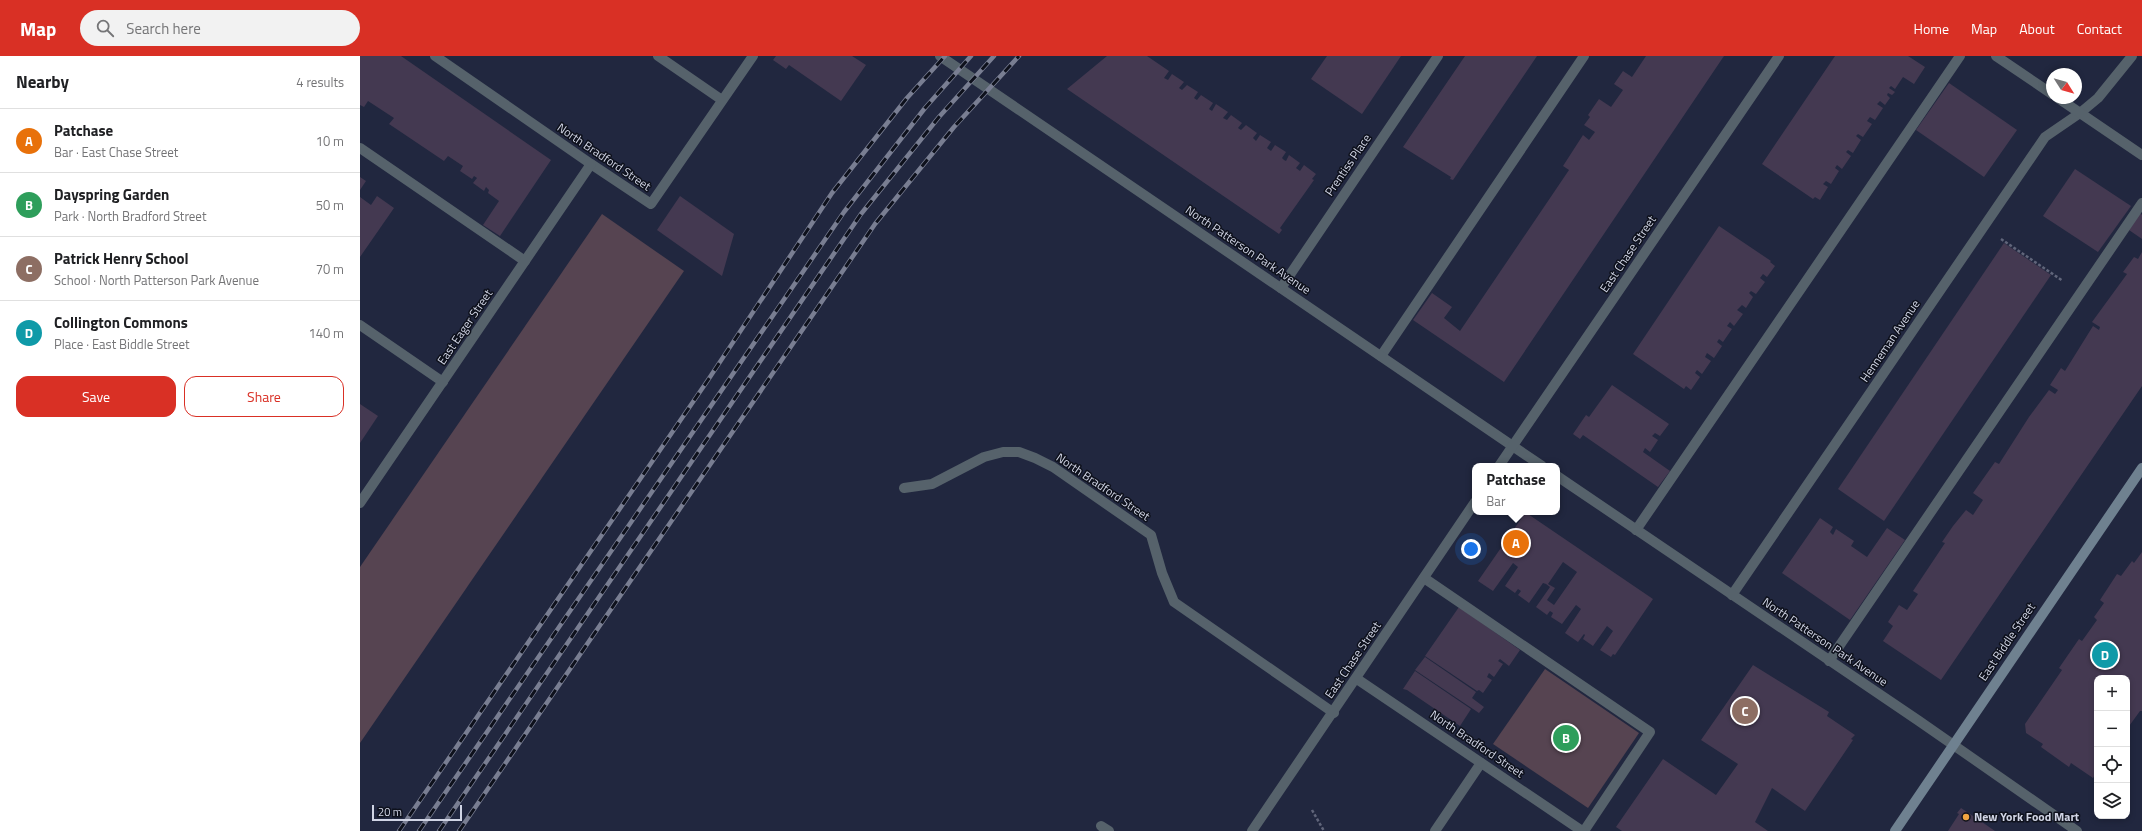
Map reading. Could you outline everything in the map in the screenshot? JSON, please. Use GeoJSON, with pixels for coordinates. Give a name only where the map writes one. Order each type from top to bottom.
{"type":"FeatureCollection","features":[{"type":"Feature","properties":{"kind":"street","name":"North Bradford Street"},"geometry":{"type":"LineString","coordinates":[[435,56],[651,204],[753,56]]}},
{"type":"Feature","properties":{"kind":"street"},"geometry":{"type":"LineString","coordinates":[[658,56],[722,100]]}},
{"type":"Feature","properties":{"kind":"street","name":"North Patterson Park Avenue"},"geometry":{"type":"LineString","coordinates":[[940,56],[1538,463]]}},
{"type":"Feature","properties":{"kind":"street","name":"Prentiss Place"},"geometry":{"type":"LineString","coordinates":[[1281,288],[1438,56]]}},
{"type":"Feature","properties":{"kind":"street"},"geometry":{"type":"LineString","coordinates":[[1381,356],[1584,56]]}},
{"type":"Feature","properties":{"kind":"street","name":"East Chase Street"},"geometry":{"type":"LineString","coordinates":[[1501,463],[1779,56]]}},
{"type":"Feature","properties":{"kind":"street"},"geometry":{"type":"LineString","coordinates":[[1636,530],[1960,56]]}},
{"type":"Feature","properties":{"kind":"street"},"geometry":{"type":"LineString","coordinates":[[1996,56],[2046,90]]}},
{"type":"Feature","properties":{"kind":"street","name":"Henneman Avenue"},"geometry":{"type":"LineString","coordinates":[[1732,595],[2045,137],[2080,113],[2098,98],[2132,56]]}},
{"type":"Feature","properties":{"kind":"street"},"geometry":{"type":"LineString","coordinates":[[2067,104],[2142,155]]}},
{"type":"Feature","properties":{"kind":"street"},"geometry":{"type":"LineString","coordinates":[[360,148],[525,261]]}},
{"type":"Feature","properties":{"kind":"street","name":"East Eager Street"},"geometry":{"type":"LineString","coordinates":[[360,503],[591,164]]}},
{"type":"Feature","properties":{"kind":"street"},"geometry":{"type":"LineString","coordinates":[[1829,660],[2142,203]]}},
{"type":"Feature","properties":{"kind":"street"},"geometry":{"type":"LineString","coordinates":[[360,325],[443,382]]}},
{"type":"Feature","properties":{"kind":"street","name":"North Bradford Street"},"geometry":{"type":"LineString","coordinates":[[904,488],[932,484],[984,457],[1003,452],[1019,452],[1053,467],[1151,536],[1162,573],[1174,602],[1334,713]]}},
{"type":"Feature","properties":{"kind":"street","name":"East Biddle Street"},"geometry":{"type":"LineString","coordinates":[[1895,831],[2142,468]]}},
{"type":"Feature","properties":{"kind":"street","name":"North Patterson Park Avenue"},"geometry":{"type":"LineString","coordinates":[[1560,478],[1829,660],[2077,831]]}},
{"type":"Feature","properties":{"kind":"street","name":"East Chase Street"},"geometry":{"type":"LineString","coordinates":[[1252,831],[1334,713],[1472,506]]}},
{"type":"Feature","properties":{"kind":"street"},"geometry":{"type":"LineString","coordinates":[[1424,578],[1650,732],[1583,831]]}},
{"type":"Feature","properties":{"kind":"street","name":"North Bradford Street"},"geometry":{"type":"LineString","coordinates":[[1357,679],[1583,831]]}},
{"type":"Feature","properties":{"kind":"street"},"geometry":{"type":"LineString","coordinates":[[1435,831],[1481,763]]}},
{"type":"Feature","properties":{"kind":"path"},"geometry":{"type":"LineString","coordinates":[[2001,238],[2081,292]]}},
{"type":"Feature","properties":{"kind":"path"},"geometry":{"type":"LineString","coordinates":[[1312,810],[1324,831]]}},
{"type":"Feature","properties":{"kind":"shaded area"},"geometry":{"type":"Polygon","coordinates":[[[602,214],[684,271],[360,743],[360,567],[602,214]]]}},
{"type":"Feature","properties":{"kind":"shaded area"},"geometry":{"type":"Polygon","coordinates":[[[1545,669],[1639,733],[1588,808],[1493,744],[1545,669]]]}},
{"type":"Feature","properties":{"kind":"building"},"geometry":{"type":"Polygon","coordinates":[[[360,56],[401,56],[551,160],[500,236],[483,225],[499,201],[488,193],[489,190],[486,187],[484,191],[473,183],[477,178],[474,176],[472,179],[460,171],[463,166],[448,156],[444,161],[389,124],[394,118],[368,101],[364,107],[360,105],[360,56]]]}},
{"type":"Feature","properties":{"kind":"building"},"geometry":{"type":"Polygon","coordinates":[[[776,56],[852,56],[866,65],[841,101],[789,65],[786,69],[773,60],[776,56]]]}},
{"type":"Feature","properties":{"kind":"building"},"geometry":{"type":"Polygon","coordinates":[[[1107,56],[1147,56],[1169,71],[1164,78],[1168,80],[1172,74],[1184,82],[1179,88],[1182,90],[1187,85],[1198,92],[1194,98],[1197,100],[1201,95],[1213,103],[1209,109],[1212,111],[1216,104],[1228,112],[1223,118],[1227,120],[1231,115],[1242,123],[1238,128],[1241,130],[1246,125],[1257,133],[1253,138],[1256,141],[1260,135],[1271,142],[1267,148],[1271,151],[1275,145],[1286,152],[1282,158],[1284,160],[1286,161],[1289,155],[1300,163],[1296,168],[1300,171],[1304,165],[1316,174],[1312,179],[1314,180],[1280,228],[1282,230],[1279,234],[1067,89],[1107,56]]]}},
{"type":"Feature","properties":{"kind":"building"},"geometry":{"type":"Polygon","coordinates":[[[1327,56],[1401,56],[1362,114],[1311,79],[1327,56]]]}},
{"type":"Feature","properties":{"kind":"building"},"geometry":{"type":"Polygon","coordinates":[[[1465,56],[1537,56],[1453,180],[1450,179],[1451,177],[1403,147],[1465,56]]]}},
{"type":"Feature","properties":{"kind":"building"},"geometry":{"type":"Polygon","coordinates":[[[1646,56],[1724,56],[1504,382],[1413,320],[1432,293],[1452,307],[1444,318],[1460,331],[1569,170],[1563,166],[1583,135],[1589,140],[1595,132],[1584,125],[1590,117],[1588,115],[1599,99],[1611,107],[1623,90],[1614,84],[1623,71],[1632,77],[1646,56]]]}},
{"type":"Feature","properties":{"kind":"building"},"geometry":{"type":"Polygon","coordinates":[[[1835,56],[1908,56],[1925,67],[1914,84],[1903,77],[1895,89],[1891,86],[1889,88],[1895,92],[1892,95],[1888,93],[1887,95],[1890,98],[1885,105],[1880,101],[1877,104],[1883,108],[1875,120],[1870,117],[1867,121],[1872,124],[1863,137],[1858,134],[1856,136],[1861,140],[1853,153],[1848,150],[1846,152],[1851,156],[1842,169],[1837,165],[1835,168],[1839,171],[1831,184],[1826,181],[1823,184],[1828,187],[1820,200],[1815,197],[1813,199],[1762,164],[1835,56]]]}},
{"type":"Feature","properties":{"kind":"building"},"geometry":{"type":"Polygon","coordinates":[[[1949,83],[2017,130],[1984,177],[1916,130],[1949,83]]]}},
{"type":"Feature","properties":{"kind":"building"},"geometry":{"type":"Polygon","coordinates":[[[2075,169],[2131,206],[2098,252],[2043,216],[2075,169]]]}},
{"type":"Feature","properties":{"kind":"building"},"geometry":{"type":"Polygon","coordinates":[[[360,177],[366,181],[360,190],[360,177]]]}},
{"type":"Feature","properties":{"kind":"building"},"geometry":{"type":"Polygon","coordinates":[[[377,196],[394,208],[360,257],[360,197],[371,205],[377,196]]]}},
{"type":"Feature","properties":{"kind":"building"},"geometry":{"type":"Polygon","coordinates":[[[680,196],[734,234],[722,276],[657,230],[680,196]]]}},
{"type":"Feature","properties":{"kind":"building"},"geometry":{"type":"Polygon","coordinates":[[[2140,213],[2142,215],[2142,239],[2129,230],[2140,213]]]}},
{"type":"Feature","properties":{"kind":"building"},"geometry":{"type":"Polygon","coordinates":[[[1719,226],[1771,261],[1770,262],[1775,266],[1767,277],[1763,274],[1760,278],[1765,282],[1756,294],[1751,291],[1749,293],[1753,297],[1746,308],[1742,305],[1737,310],[1743,314],[1734,326],[1730,322],[1727,326],[1732,329],[1723,342],[1719,339],[1717,342],[1722,346],[1714,358],[1707,353],[1705,357],[1711,361],[1702,374],[1697,370],[1695,373],[1700,377],[1691,390],[1686,386],[1684,389],[1633,354],[1719,226]]]}},
{"type":"Feature","properties":{"kind":"building"},"geometry":{"type":"Polygon","coordinates":[[[2004,243],[2051,275],[1884,521],[1838,489],[2004,243]]]}},
{"type":"Feature","properties":{"kind":"building"},"geometry":{"type":"Polygon","coordinates":[[[2142,252],[2142,386],[1941,680],[1883,641],[1893,626],[1888,622],[1899,605],[1907,610],[1918,594],[1913,591],[1945,543],[1942,542],[1953,526],[1966,510],[1973,515],[1983,500],[1973,493],[1995,462],[1999,464],[2029,417],[2049,390],[2055,394],[2058,390],[2050,385],[2061,368],[2065,371],[2093,326],[2099,330],[2100,327],[2092,322],[2127,274],[2123,272],[2134,257],[2138,259],[2142,252]]]}},
{"type":"Feature","properties":{"kind":"building"},"geometry":{"type":"Polygon","coordinates":[[[1612,385],[1669,424],[1660,436],[1655,433],[1652,436],[1658,440],[1650,452],[1645,448],[1643,452],[1670,471],[1658,487],[1583,435],[1580,439],[1573,434],[1586,415],[1589,417],[1612,385]]]}},
{"type":"Feature","properties":{"kind":"building"},"geometry":{"type":"Polygon","coordinates":[[[360,404],[378,416],[360,443],[360,404]]]}},
{"type":"Feature","properties":{"kind":"building"},"geometry":{"type":"Polygon","coordinates":[[[1520,515],[1529,515],[1653,599],[1615,655],[1613,654],[1611,657],[1600,650],[1613,631],[1607,626],[1593,646],[1583,639],[1584,634],[1578,642],[1565,633],[1581,609],[1576,605],[1562,624],[1551,617],[1553,613],[1550,611],[1547,615],[1536,607],[1550,587],[1546,584],[1543,583],[1529,603],[1518,595],[1521,591],[1518,589],[1515,593],[1505,586],[1518,567],[1513,563],[1493,591],[1478,581],[1523,516],[1520,515]],[[1563,562],[1548,584],[1555,588],[1547,600],[1554,605],[1577,572],[1563,562]]]}},
{"type":"Feature","properties":{"kind":"building"},"geometry":{"type":"Polygon","coordinates":[[[1820,518],[1833,527],[1830,532],[1833,535],[1836,529],[1854,541],[1851,546],[1867,557],[1887,528],[1905,540],[1850,620],[1782,573],[1820,518]]]}},
{"type":"Feature","properties":{"kind":"building"},"geometry":{"type":"Polygon","coordinates":[[[2142,552],[2142,711],[2140,711],[2130,725],[2130,675],[2094,675],[2093,778],[2071,763],[2069,767],[2041,747],[2043,744],[2026,733],[2025,724],[2062,670],[2059,668],[2079,639],[2082,641],[2097,620],[2094,617],[2104,603],[2100,600],[2117,574],[2121,576],[2132,561],[2134,563],[2142,552]]]}},
{"type":"Feature","properties":{"kind":"building"},"geometry":{"type":"Polygon","coordinates":[[[1459,607],[1520,650],[1509,666],[1500,659],[1498,661],[1503,664],[1494,677],[1489,673],[1487,677],[1492,680],[1483,693],[1479,690],[1477,691],[1425,656],[1459,607]]]}},
{"type":"Feature","properties":{"kind":"building"},"geometry":{"type":"Polygon","coordinates":[[[1425,657],[1476,692],[1472,698],[1484,707],[1479,713],[1415,670],[1425,657]]]}},
{"type":"Feature","properties":{"kind":"building"},"geometry":{"type":"Polygon","coordinates":[[[1753,665],[1829,712],[1827,716],[1855,735],[1805,811],[1772,788],[1755,822],[1768,831],[1622,831],[1616,827],[1663,759],[1716,795],[1738,764],[1701,740],[1753,665]]]}},
{"type":"Feature","properties":{"kind":"building"},"geometry":{"type":"Polygon","coordinates":[[[1415,671],[1471,709],[1460,726],[1407,690],[1403,689],[1415,671]]]}},
{"type":"Feature","properties":{"kind":"building","name":"New York Food Mart"},"geometry":{"type":"Polygon","coordinates":[[[1961,808],[1995,831],[1948,831],[1959,814],[1957,813],[1961,808]]]}},
{"type":"Feature","properties":{"kind":"railway"},"geometry":{"type":"LineString","coordinates":[[399,831],[708,380],[832,193],[907,98],[945,56]]}},
{"type":"Feature","properties":{"kind":"railway"},"geometry":{"type":"LineString","coordinates":[[419,831],[844,212],[925,108],[971,56]]}},
{"type":"Feature","properties":{"kind":"railway"},"geometry":{"type":"LineString","coordinates":[[439,831],[861,214],[939,117],[994,56]]}},
{"type":"Feature","properties":{"kind":"railway"},"geometry":{"type":"LineString","coordinates":[[459,831],[875,224],[954,127],[1019,56]]}},
{"type":"Feature","properties":{"kind":"place","name":"Patchase"},"geometry":{"type":"Point","coordinates":[1516,543]}},
{"type":"Feature","properties":{"kind":"place","name":"Collington Commons"},"geometry":{"type":"Point","coordinates":[2105,655]}},
{"type":"Feature","properties":{"kind":"place","name":"Patrick Henry School"},"geometry":{"type":"Point","coordinates":[1745,711]}},
{"type":"Feature","properties":{"kind":"place","name":"Dayspring Garden"},"geometry":{"type":"Point","coordinates":[1566,738]}},
{"type":"Feature","properties":{"kind":"place","name":"New York Food Mart"},"geometry":{"type":"Point","coordinates":[1966,817]}}]}
